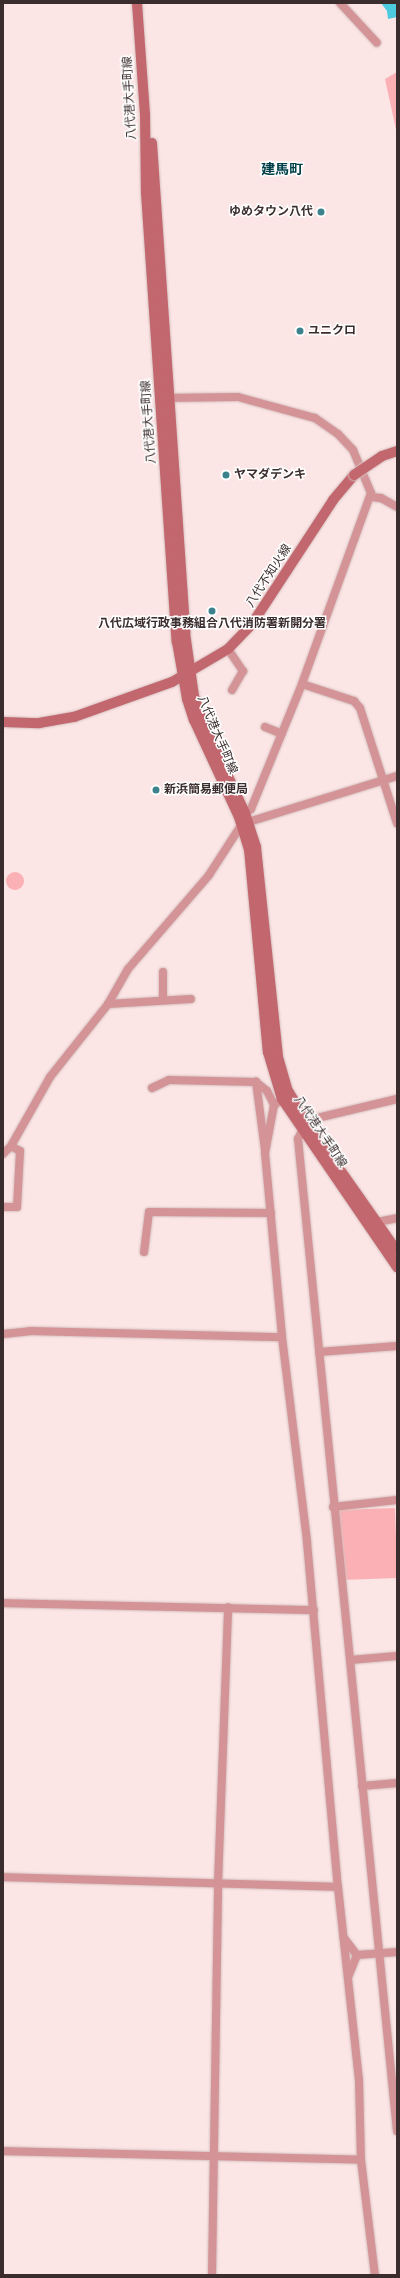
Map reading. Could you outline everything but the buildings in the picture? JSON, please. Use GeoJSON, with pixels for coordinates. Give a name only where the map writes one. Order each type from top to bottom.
{"type":"FeatureCollection","features":[{"type":"Feature","properties":{"kind":"main road","name":"八代港大手町線"},"geometry":{"type":"LineString","coordinates":[[137,3],[145,114],[146,193],[165,398]]}},
{"type":"Feature","properties":{"kind":"main road","name":"八代港大手町線"},"geometry":{"type":"LineString","coordinates":[[143,3],[177,642],[186,674],[194,720],[244,819],[256,847],[280,1071],[305,1128]]}},
{"type":"Feature","properties":{"kind":"main road","name":"八代不知火線"},"geometry":{"type":"LineString","coordinates":[[3,722],[61,721],[186,674],[228,649],[252,624],[333,500],[354,475],[382,456],[397,451]]}},
{"type":"Feature","properties":{"kind":"main road","name":"八代港大手町線"},"geometry":{"type":"LineString","coordinates":[[244,819],[268,1052],[278,1102],[305,1128],[373,1223],[397,1250]]}},
{"type":"Feature","properties":{"kind":"main road","name":"八代港大手町線"},"geometry":{"type":"LineString","coordinates":[[373,1223],[397,1267]]}},
{"type":"Feature","properties":{"kind":"street"},"geometry":{"type":"LineString","coordinates":[[340,3],[377,44]]}},
{"type":"Feature","properties":{"kind":"street"},"geometry":{"type":"LineString","coordinates":[[3,1154],[11,1146],[50,1077],[108,1004],[128,969],[209,875],[250,809],[302,684],[371,497],[353,450],[338,434],[315,418],[238,397],[165,398]]}},
{"type":"Feature","properties":{"kind":"street"},"geometry":{"type":"LineString","coordinates":[[371,497],[381,498],[397,507]]}},
{"type":"Feature","properties":{"kind":"street"},"geometry":{"type":"LineString","coordinates":[[228,649],[243,671],[232,690]]}},
{"type":"Feature","properties":{"kind":"street"},"geometry":{"type":"LineString","coordinates":[[302,684],[354,701],[360,708],[397,823]]}},
{"type":"Feature","properties":{"kind":"street"},"geometry":{"type":"LineString","coordinates":[[264,727],[282,734]]}},
{"type":"Feature","properties":{"kind":"street"},"geometry":{"type":"LineString","coordinates":[[244,819],[397,776]]}},
{"type":"Feature","properties":{"kind":"street"},"geometry":{"type":"LineString","coordinates":[[163,972],[163,999]]}},
{"type":"Feature","properties":{"kind":"street"},"geometry":{"type":"LineString","coordinates":[[108,1004],[163,999],[191,999]]}},
{"type":"Feature","properties":{"kind":"street"},"geometry":{"type":"LineString","coordinates":[[152,1088],[169,1080],[256,1082],[278,1102],[265,1153]]}},
{"type":"Feature","properties":{"kind":"street"},"geometry":{"type":"LineString","coordinates":[[256,1082],[265,1153],[282,1337],[314,1610],[338,1887],[359,2080],[361,2160],[375,2275]]}},
{"type":"Feature","properties":{"kind":"street"},"geometry":{"type":"LineString","coordinates":[[397,1099],[317,1118],[305,1128],[298,1139],[333,1507],[350,1660],[397,2131]]}},
{"type":"Feature","properties":{"kind":"street"},"geometry":{"type":"LineString","coordinates":[[3,1207],[17,1207],[20,1151],[11,1146]]}},
{"type":"Feature","properties":{"kind":"street"},"geometry":{"type":"LineString","coordinates":[[144,1252],[149,1212],[271,1212]]}},
{"type":"Feature","properties":{"kind":"street"},"geometry":{"type":"LineString","coordinates":[[373,1223],[397,1218]]}},
{"type":"Feature","properties":{"kind":"street"},"geometry":{"type":"LineString","coordinates":[[3,1334],[30,1331],[282,1337]]}},
{"type":"Feature","properties":{"kind":"street"},"geometry":{"type":"LineString","coordinates":[[319,1352],[397,1346]]}},
{"type":"Feature","properties":{"kind":"street"},"geometry":{"type":"LineString","coordinates":[[333,1507],[397,1500]]}},
{"type":"Feature","properties":{"kind":"street"},"geometry":{"type":"LineString","coordinates":[[3,1603],[314,1610]]}},
{"type":"Feature","properties":{"kind":"street"},"geometry":{"type":"LineString","coordinates":[[212,2275],[218,1884],[228,1607]]}},
{"type":"Feature","properties":{"kind":"street"},"geometry":{"type":"LineString","coordinates":[[350,1660],[397,1656]]}},
{"type":"Feature","properties":{"kind":"street"},"geometry":{"type":"LineString","coordinates":[[362,1786],[397,1783]]}},
{"type":"Feature","properties":{"kind":"street"},"geometry":{"type":"LineString","coordinates":[[3,1877],[338,1887]]}},
{"type":"Feature","properties":{"kind":"street"},"geometry":{"type":"LineString","coordinates":[[344,1938],[357,1955]]}},
{"type":"Feature","properties":{"kind":"street"},"geometry":{"type":"LineString","coordinates":[[357,1955],[397,1952]]}},
{"type":"Feature","properties":{"kind":"street"},"geometry":{"type":"LineString","coordinates":[[348,1978],[357,1955]]}},
{"type":"Feature","properties":{"kind":"street"},"geometry":{"type":"LineString","coordinates":[[3,2151],[214,2155],[361,2160]]}},
{"type":"Feature","properties":{"kind":"shaded area"},"geometry":{"type":"Polygon","coordinates":[[[397,72],[396,75],[397,134],[385,79],[397,72]]]}},
{"type":"Feature","properties":{"kind":"shaded area"},"geometry":{"type":"Polygon","coordinates":[[[15,872],[21,875],[24,881],[21,887],[15,890],[9,887],[6,881],[9,875],[15,872]]]}},
{"type":"Feature","properties":{"kind":"shaded area"},"geometry":{"type":"Polygon","coordinates":[[[395,1508],[397,1578],[341,1580],[339,1510],[395,1508]]]}},
{"type":"Feature","properties":{"kind":"water"},"geometry":{"type":"Polygon","coordinates":[[[381,3],[397,3],[397,17],[388,19],[387,11],[381,3]]]}},
{"type":"Feature","properties":{"kind":"place","name":"ゆめタウン八代"},"geometry":{"type":"Point","coordinates":[321,212]}},
{"type":"Feature","properties":{"kind":"place","name":"ユニクロ"},"geometry":{"type":"Point","coordinates":[300,331]}},
{"type":"Feature","properties":{"kind":"place","name":"ヤマダデンキ"},"geometry":{"type":"Point","coordinates":[226,475]}},
{"type":"Feature","properties":{"kind":"place","name":"八代広域行政事務組合八代消防署新開分署"},"geometry":{"type":"Point","coordinates":[212,611]}},
{"type":"Feature","properties":{"kind":"place","name":"新浜簡易郵便局"},"geometry":{"type":"Point","coordinates":[156,790]}},
{"type":"Feature","properties":{"kind":"district","name":"建馬町"},"geometry":{"type":"Point","coordinates":[282,169]}}]}
